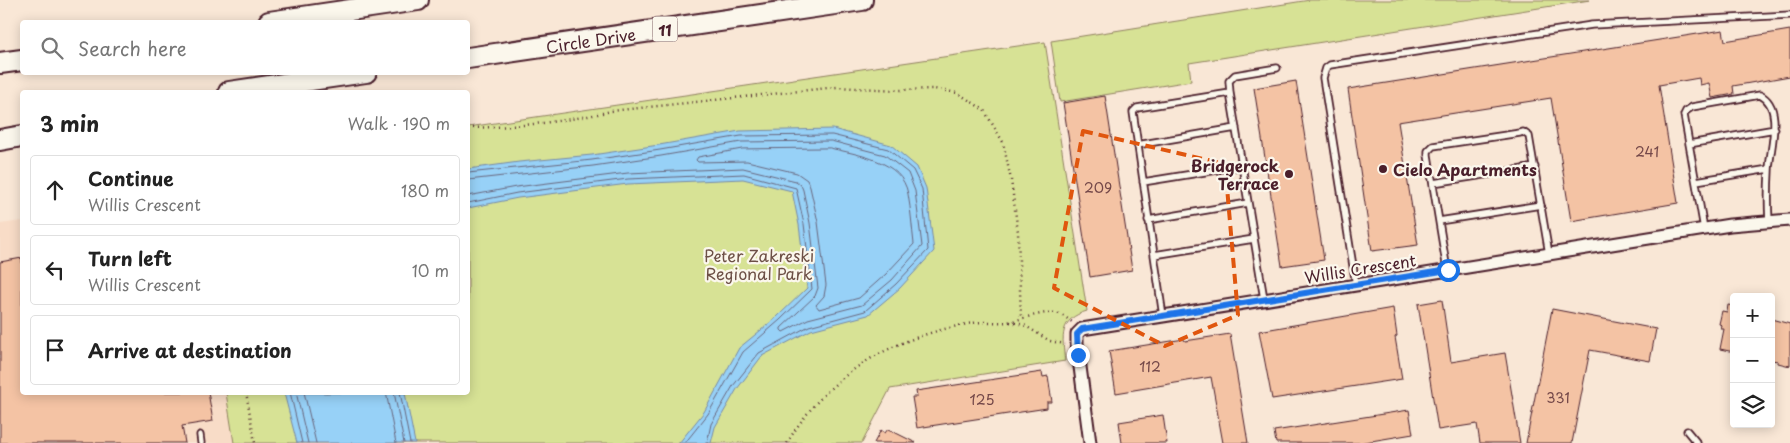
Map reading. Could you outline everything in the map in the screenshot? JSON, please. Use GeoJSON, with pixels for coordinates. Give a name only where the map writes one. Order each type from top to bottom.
{"type":"FeatureCollection","features":[{"type":"Feature","properties":{"kind":"highway"},"geometry":{"type":"LineString","coordinates":[[283,20],[418,0]]}},
{"type":"Feature","properties":{"kind":"highway","name":"Circle Drive"},"geometry":{"type":"LineString","coordinates":[[470,58],[862,0]]}},
{"type":"Feature","properties":{"kind":"highway"},"geometry":{"type":"LineString","coordinates":[[0,58],[20,59]]}},
{"type":"Feature","properties":{"kind":"highway"},"geometry":{"type":"LineString","coordinates":[[0,63],[20,59]]}},
{"type":"Feature","properties":{"kind":"highway"},"geometry":{"type":"LineString","coordinates":[[243,90],[345,75]]}},
{"type":"Feature","properties":{"kind":"highway"},"geometry":{"type":"LineString","coordinates":[[0,129],[20,125]]}},
{"type":"Feature","properties":{"kind":"highway"},"geometry":{"type":"LineString","coordinates":[[0,140],[20,136]]}},
{"type":"Feature","properties":{"kind":"street","name":"Willis Crescent"},"geometry":{"type":"LineString","coordinates":[[1090,443],[1077,344],[1077,334],[1082,329],[1704,229],[1790,220]]}},
{"type":"Feature","properties":{"kind":"lane"},"geometry":{"type":"LineString","coordinates":[[1356,285],[1323,78],[1326,68],[1330,64],[1592,25],[1790,15]]}},
{"type":"Feature","properties":{"kind":"lane"},"geometry":{"type":"LineString","coordinates":[[1264,299],[1229,82],[1235,75],[1277,68]]}},
{"type":"Feature","properties":{"kind":"lane"},"geometry":{"type":"LineString","coordinates":[[1163,316],[1132,114],[1136,108],[1230,93]]}},
{"type":"Feature","properties":{"kind":"lane"},"geometry":{"type":"LineString","coordinates":[[1704,229],[1684,116],[1686,111],[1692,107],[1760,95],[1771,104],[1775,129],[1769,169],[1769,222]]}},
{"type":"Feature","properties":{"kind":"lane"},"geometry":{"type":"LineString","coordinates":[[1137,145],[1236,128]]}},
{"type":"Feature","properties":{"kind":"lane"},"geometry":{"type":"LineString","coordinates":[[1689,144],[1775,129]]}},
{"type":"Feature","properties":{"kind":"lane"},"geometry":{"type":"LineString","coordinates":[[1448,270],[1428,155],[1428,151],[1433,146],[1523,132],[1530,140],[1550,254]]}},
{"type":"Feature","properties":{"kind":"lane"},"geometry":{"type":"LineString","coordinates":[[1143,182],[1242,166]]}},
{"type":"Feature","properties":{"kind":"lane"},"geometry":{"type":"LineString","coordinates":[[1433,183],[1535,167]]}},
{"type":"Feature","properties":{"kind":"lane"},"geometry":{"type":"LineString","coordinates":[[1696,181],[1769,169]]}},
{"type":"Feature","properties":{"kind":"lane"},"geometry":{"type":"LineString","coordinates":[[1148,220],[1248,203]]}},
{"type":"Feature","properties":{"kind":"lane"},"geometry":{"type":"LineString","coordinates":[[1439,221],[1541,205]]}},
{"type":"Feature","properties":{"kind":"lane"},"geometry":{"type":"LineString","coordinates":[[1154,255],[1254,239]]}},
{"type":"Feature","properties":{"kind":"lane"},"geometry":{"type":"LineString","coordinates":[[1687,431],[1697,443]]}},
{"type":"Feature","properties":{"kind":"lane"},"geometry":{"type":"LineString","coordinates":[[200,435],[201,443]]}},
{"type":"Feature","properties":{"kind":"path"},"geometry":{"type":"LineString","coordinates":[[470,128],[552,122],[612,111],[837,87],[899,90],[934,89],[958,94],[984,110],[1003,142],[1011,180],[1018,232],[1021,318]]}},
{"type":"Feature","properties":{"kind":"path"},"geometry":{"type":"LineString","coordinates":[[1009,322],[1033,315],[1058,313],[1070,320]]}},
{"type":"Feature","properties":{"kind":"path"},"geometry":{"type":"LineString","coordinates":[[787,443],[799,423],[812,407],[825,393],[857,366],[880,354],[942,330],[975,323],[1009,322],[1024,325],[1050,341],[1060,344]]}},
{"type":"Feature","properties":{"kind":"path"},"geometry":{"type":"LineString","coordinates":[[247,395],[256,443]]}},
{"type":"Feature","properties":{"kind":"highlighted area"},"geometry":{"type":"Polygon","coordinates":[[[1083,131],[1225,164],[1238,315],[1165,346],[1054,288],[1083,131]]]}},
{"type":"Feature","properties":{"kind":"shaded area"},"geometry":{"type":"Polygon","coordinates":[[[20,221],[20,395],[226,395],[234,443],[0,443],[0,224],[20,221]]]}},
{"type":"Feature","properties":{"kind":"green space"},"geometry":{"type":"Polygon","coordinates":[[[1310,0],[1590,0],[1189,63],[1191,81],[1060,102],[1051,41],[1310,0]]]}},
{"type":"Feature","properties":{"kind":"green space","name":"Peter Zakreski Regional Park"},"geometry":{"type":"Polygon","coordinates":[[[1045,42],[1087,311],[1071,319],[1064,330],[1065,361],[890,389],[862,443],[234,443],[226,395],[470,395],[470,127],[1045,42]]]}},
{"type":"Feature","properties":{"kind":"water"},"geometry":{"type":"Polygon","coordinates":[[[833,129],[891,145],[917,167],[926,188],[934,251],[900,288],[868,315],[811,330],[762,356],[737,389],[715,427],[711,443],[679,443],[704,412],[739,348],[777,317],[807,288],[799,225],[792,191],[743,179],[628,184],[518,198],[470,208],[470,169],[592,155],[740,131],[833,129]]]}},
{"type":"Feature","properties":{"kind":"water"},"geometry":{"type":"Polygon","coordinates":[[[285,395],[405,395],[415,443],[297,443],[285,395]]]}},
{"type":"Feature","properties":{"kind":"building"},"geometry":{"type":"Polygon","coordinates":[[[1723,30],[1725,41],[1790,30],[1790,76],[1733,86],[1734,94],[1712,98],[1709,83],[1700,85],[1699,78],[1659,85],[1678,203],[1571,221],[1551,98],[1398,122],[1418,245],[1372,251],[1348,89],[1723,30]]]}},
{"type":"Feature","properties":{"kind":"building","name":"Bridgerock Terrace"},"geometry":{"type":"Polygon","coordinates":[[[1296,81],[1324,260],[1282,266],[1254,88],[1296,81]]]}},
{"type":"Feature","properties":{"kind":"building"},"geometry":{"type":"Polygon","coordinates":[[[1105,96],[1132,270],[1090,277],[1063,103],[1105,96]]]}},
{"type":"Feature","properties":{"kind":"building"},"geometry":{"type":"Polygon","coordinates":[[[20,258],[20,395],[209,395],[213,421],[182,426],[185,443],[0,443],[0,262],[20,258]]]}},
{"type":"Feature","properties":{"kind":"building"},"geometry":{"type":"Polygon","coordinates":[[[1442,300],[1451,362],[1505,353],[1520,443],[1480,443],[1477,424],[1438,430],[1418,304],[1442,300]]]}},
{"type":"Feature","properties":{"kind":"building"},"geometry":{"type":"Polygon","coordinates":[[[1728,305],[1730,305],[1730,351],[1720,349],[1724,329],[1721,329],[1722,325],[1719,324],[1722,311],[1727,312],[1728,305]]]}},
{"type":"Feature","properties":{"kind":"building"},"geometry":{"type":"Polygon","coordinates":[[[1393,308],[1397,336],[1395,337],[1402,379],[1272,399],[1259,331],[1393,308]]]}},
{"type":"Feature","properties":{"kind":"building"},"geometry":{"type":"Polygon","coordinates":[[[1552,309],[1656,329],[1650,361],[1590,350],[1572,443],[1526,443],[1552,309]]]}},
{"type":"Feature","properties":{"kind":"building"},"geometry":{"type":"Polygon","coordinates":[[[1775,320],[1790,324],[1790,366],[1778,363],[1778,361],[1775,361],[1775,320]]]}},
{"type":"Feature","properties":{"kind":"building"},"geometry":{"type":"Polygon","coordinates":[[[1230,334],[1248,443],[1223,443],[1211,377],[1116,393],[1109,351],[1230,334]]]}},
{"type":"Feature","properties":{"kind":"building"},"geometry":{"type":"Polygon","coordinates":[[[1042,372],[1043,377],[1048,376],[1052,402],[1047,402],[1047,408],[917,428],[912,397],[917,397],[916,391],[1042,372]]]}},
{"type":"Feature","properties":{"kind":"building"},"geometry":{"type":"Polygon","coordinates":[[[1409,410],[1413,434],[1359,443],[1276,443],[1274,431],[1409,410]]]}},
{"type":"Feature","properties":{"kind":"building"},"geometry":{"type":"Polygon","coordinates":[[[1163,415],[1167,443],[1122,443],[1119,422],[1163,415]]]}},
{"type":"Feature","properties":{"kind":"building"},"geometry":{"type":"Polygon","coordinates":[[[888,429],[916,443],[874,443],[881,430],[885,433],[888,429]]]}},
{"type":"Feature","properties":{"kind":"place","name":"Cielo Apartments"},"geometry":{"type":"Point","coordinates":[1383,169]}},
{"type":"Feature","properties":{"kind":"place","name":"Bridgerock Terrace"},"geometry":{"type":"Point","coordinates":[1289,174]}},
{"type":"Feature","properties":{"kind":"route"},"geometry":{"type":"LineString","coordinates":[[1078,355],[1077,334],[1082,329],[1448,270]]}}]}
